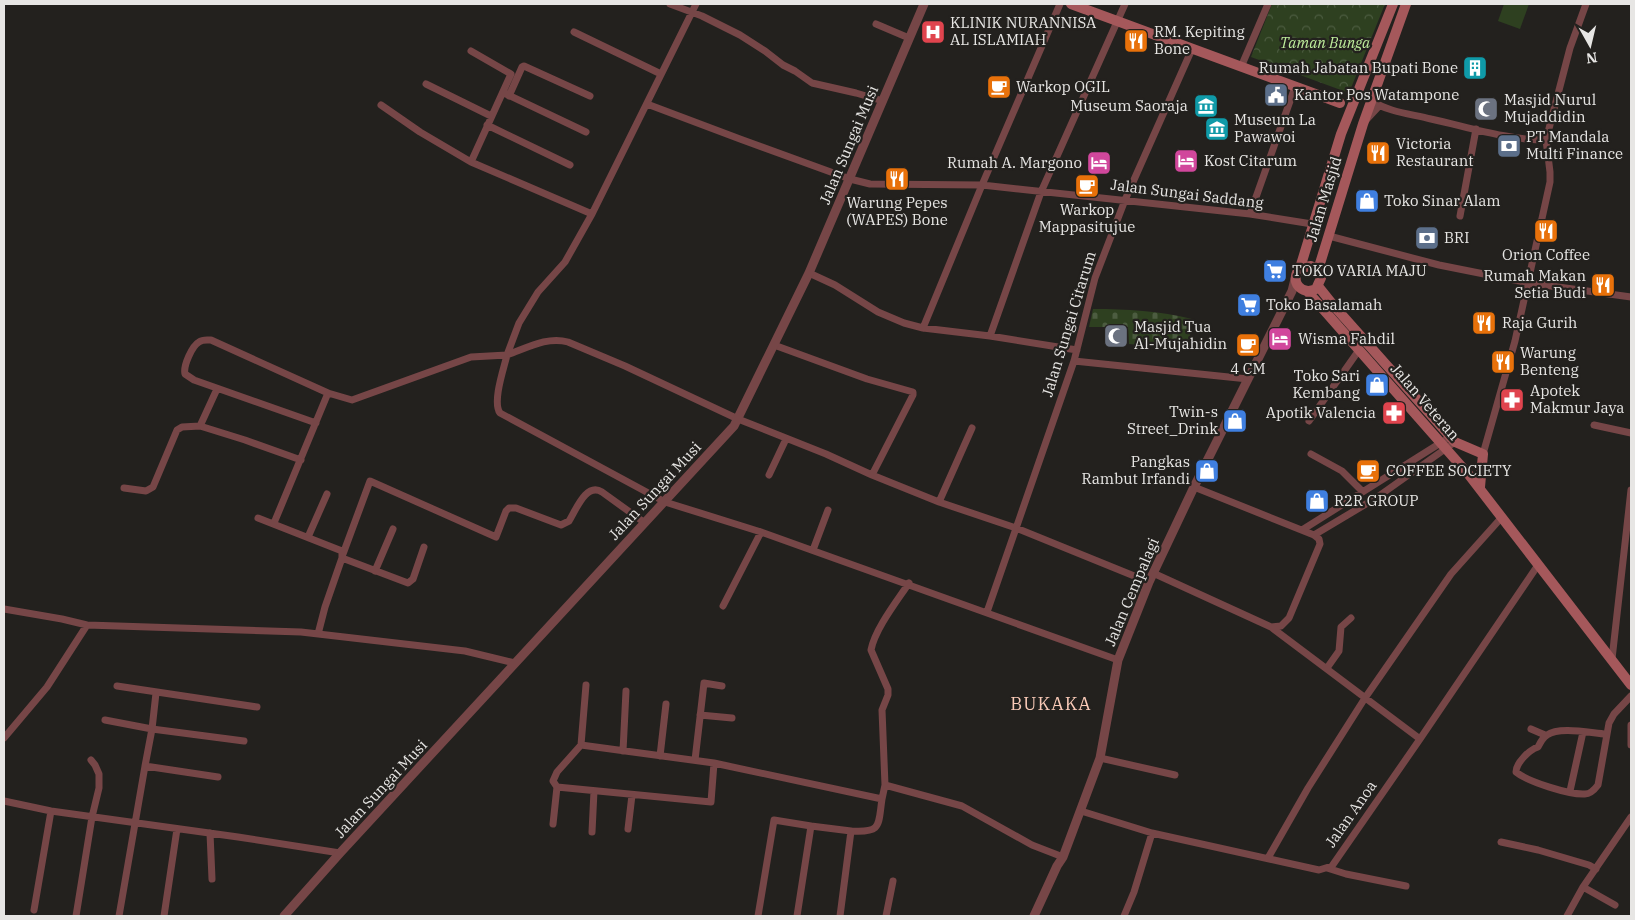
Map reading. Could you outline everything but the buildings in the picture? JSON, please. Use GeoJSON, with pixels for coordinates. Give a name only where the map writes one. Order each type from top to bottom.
{"type":"FeatureCollection","features":[{"type":"Feature","properties":{"kind":"main road"},"geometry":{"type":"LineString","coordinates":[[1071,4],[1340,103],[1355,97],[1375,104]]}},
{"type":"Feature","properties":{"kind":"main road","name":"Jalan Masjid"},"geometry":{"type":"LineString","coordinates":[[1300,268],[1341,134],[1393,4]]}},
{"type":"Feature","properties":{"kind":"main road","name":"Jalan Masjid"},"geometry":{"type":"LineString","coordinates":[[1318,270],[1363,124],[1375,104],[1406,4]]}},
{"type":"Feature","properties":{"kind":"main road"},"geometry":{"type":"LineString","coordinates":[[1340,103],[1346,120],[1363,124]]}},
{"type":"Feature","properties":{"kind":"main road"},"geometry":{"type":"LineString","coordinates":[[1311,266],[1318,270],[1321,278],[1318,286],[1312,291],[1300,291],[1295,283],[1295,275],[1300,268],[1311,266]]}},
{"type":"Feature","properties":{"kind":"main road","name":"Jalan Veteran"},"geometry":{"type":"LineString","coordinates":[[1318,286],[1448,443],[1538,565],[1631,684]]}},
{"type":"Feature","properties":{"kind":"main road","name":"Jalan Veteran"},"geometry":{"type":"LineString","coordinates":[[1300,291],[1325,312],[1448,443],[1483,454]]}},
{"type":"Feature","properties":{"kind":"main road"},"geometry":{"type":"LineString","coordinates":[[1325,312],[1334,306]]}},
{"type":"Feature","properties":{"kind":"main road"},"geometry":{"type":"LineString","coordinates":[[1480,487],[1483,454]]}},
{"type":"Feature","properties":{"kind":"street"},"geometry":{"type":"LineString","coordinates":[[670,4],[702,16],[740,35],[812,83],[883,101]]}},
{"type":"Feature","properties":{"kind":"street"},"geometry":{"type":"LineString","coordinates":[[696,4],[592,214],[565,262],[538,292],[519,323],[508,355],[497,398],[497,409],[500,413],[665,502],[761,532],[909,583],[1118,660]]}},
{"type":"Feature","properties":{"kind":"street","name":"Jalan Sungai Musi"},"geometry":{"type":"LineString","coordinates":[[284,916],[734,426],[809,273],[924,4]]}},
{"type":"Feature","properties":{"kind":"street"},"geometry":{"type":"LineString","coordinates":[[923,328],[1060,4]]}},
{"type":"Feature","properties":{"kind":"street"},"geometry":{"type":"LineString","coordinates":[[990,336],[1041,192],[1125,4]]}},
{"type":"Feature","properties":{"kind":"street"},"geometry":{"type":"LineString","coordinates":[[1241,67],[1268,4]]}},
{"type":"Feature","properties":{"kind":"street"},"geometry":{"type":"LineString","coordinates":[[1483,454],[1516,341],[1550,182],[1546,140],[1570,48],[1586,4]]}},
{"type":"Feature","properties":{"kind":"street"},"geometry":{"type":"LineString","coordinates":[[876,24],[909,38]]}},
{"type":"Feature","properties":{"kind":"street"},"geometry":{"type":"LineString","coordinates":[[574,32],[661,74]]}},
{"type":"Feature","properties":{"kind":"street","name":"Jalan Sungai Citarum"},"geometry":{"type":"LineString","coordinates":[[987,612],[1074,361],[1095,278],[1125,200],[1192,49]]}},
{"type":"Feature","properties":{"kind":"street"},"geometry":{"type":"LineString","coordinates":[[471,51],[510,73],[506,94]]}},
{"type":"Feature","properties":{"kind":"street"},"geometry":{"type":"LineString","coordinates":[[471,162],[491,116],[522,67],[524,66],[590,96]]}},
{"type":"Feature","properties":{"kind":"street"},"geometry":{"type":"LineString","coordinates":[[426,84],[491,116]]}},
{"type":"Feature","properties":{"kind":"street"},"geometry":{"type":"LineString","coordinates":[[1250,214],[1295,87]]}},
{"type":"Feature","properties":{"kind":"street"},"geometry":{"type":"LineString","coordinates":[[506,94],[586,132]]}},
{"type":"Feature","properties":{"kind":"street","name":"Jalan Sungai Saddang"},"geometry":{"type":"LineString","coordinates":[[647,104],[850,179],[870,184],[982,185],[1250,214],[1312,224]]}},
{"type":"Feature","properties":{"kind":"street"},"geometry":{"type":"LineString","coordinates":[[1375,104],[1476,129],[1519,138],[1546,140]]}},
{"type":"Feature","properties":{"kind":"street"},"geometry":{"type":"LineString","coordinates":[[381,105],[420,132],[471,162],[592,214]]}},
{"type":"Feature","properties":{"kind":"street"},"geometry":{"type":"LineString","coordinates":[[487,126],[570,165]]}},
{"type":"Feature","properties":{"kind":"street"},"geometry":{"type":"LineString","coordinates":[[1460,216],[1476,129]]}},
{"type":"Feature","properties":{"kind":"street"},"geometry":{"type":"LineString","coordinates":[[1329,236],[1439,265],[1529,283],[1631,297]]}},
{"type":"Feature","properties":{"kind":"street"},"geometry":{"type":"LineString","coordinates":[[809,273],[835,285],[878,312],[904,323],[923,328],[990,336],[1077,350]]}},
{"type":"Feature","properties":{"kind":"street","name":"Jalan Cempalagi"},"geometry":{"type":"LineString","coordinates":[[1034,916],[1063,857],[1100,758],[1118,660],[1151,578],[1248,379],[1300,291]]}},
{"type":"Feature","properties":{"kind":"street"},"geometry":{"type":"LineString","coordinates":[[316,423],[217,389],[187,376],[184,371],[194,347],[200,341],[211,340],[328,393],[352,400],[471,357],[508,355],[547,341],[559,339],[625,366],[738,418],[872,475],[939,502],[1016,528],[1151,578],[1271,627],[1420,739]]}},
{"type":"Feature","properties":{"kind":"street"},"geometry":{"type":"LineString","coordinates":[[774,345],[867,379],[913,392],[914,395],[872,475]]}},
{"type":"Feature","properties":{"kind":"street"},"geometry":{"type":"LineString","coordinates":[[1309,421],[1359,350]]}},
{"type":"Feature","properties":{"kind":"street"},"geometry":{"type":"LineString","coordinates":[[1074,361],[1248,379]]}},
{"type":"Feature","properties":{"kind":"street"},"geometry":{"type":"LineString","coordinates":[[200,426],[217,389]]}},
{"type":"Feature","properties":{"kind":"street"},"geometry":{"type":"LineString","coordinates":[[274,524],[328,393]]}},
{"type":"Feature","properties":{"kind":"street"},"geometry":{"type":"LineString","coordinates":[[1594,425],[1631,433]]}},
{"type":"Feature","properties":{"kind":"street"},"geometry":{"type":"LineString","coordinates":[[124,488],[146,491],[154,486],[178,430],[182,426],[200,426],[301,460]]}},
{"type":"Feature","properties":{"kind":"street"},"geometry":{"type":"LineString","coordinates":[[939,502],[972,428]]}},
{"type":"Feature","properties":{"kind":"street"},"geometry":{"type":"LineString","coordinates":[[769,475],[786,439]]}},
{"type":"Feature","properties":{"kind":"street"},"geometry":{"type":"LineString","coordinates":[[1302,530],[1362,491],[1448,443]]}},
{"type":"Feature","properties":{"kind":"street"},"geometry":{"type":"LineString","coordinates":[[1314,535],[1376,498],[1448,443]]}},
{"type":"Feature","properties":{"kind":"street"},"geometry":{"type":"LineString","coordinates":[[1311,454],[1342,471],[1362,491]]}},
{"type":"Feature","properties":{"kind":"street"},"geometry":{"type":"LineString","coordinates":[[318,634],[326,603],[370,481],[496,537],[506,511],[509,508],[516,508],[565,524],[569,521],[587,492],[592,489],[602,492],[645,523]]}},
{"type":"Feature","properties":{"kind":"street"},"geometry":{"type":"LineString","coordinates":[[1194,487],[1302,530],[1319,539],[1320,544],[1289,618],[1282,626],[1271,627]]}},
{"type":"Feature","properties":{"kind":"street"},"geometry":{"type":"LineString","coordinates":[[1612,659],[1631,490]]}},
{"type":"Feature","properties":{"kind":"street"},"geometry":{"type":"LineString","coordinates":[[308,538],[327,494]]}},
{"type":"Feature","properties":{"kind":"street"},"geometry":{"type":"LineString","coordinates":[[813,550],[828,510]]}},
{"type":"Feature","properties":{"kind":"street"},"geometry":{"type":"LineString","coordinates":[[1268,858],[1308,788],[1365,698],[1451,574],[1502,517]]}},
{"type":"Feature","properties":{"kind":"street"},"geometry":{"type":"LineString","coordinates":[[258,518],[341,549],[343,556],[405,583],[413,579],[424,547]]}},
{"type":"Feature","properties":{"kind":"street"},"geometry":{"type":"LineString","coordinates":[[375,571],[393,529]]}},
{"type":"Feature","properties":{"kind":"street"},"geometry":{"type":"LineString","coordinates":[[723,606],[761,532]]}},
{"type":"Feature","properties":{"kind":"street","name":"Jalan Anoa"},"geometry":{"type":"LineString","coordinates":[[1081,811],[1152,833],[1319,870],[1332,866],[1538,565]]}},
{"type":"Feature","properties":{"kind":"street"},"geometry":{"type":"LineString","coordinates":[[758,916],[774,820],[867,832],[874,829],[878,824],[885,785],[882,710],[888,695],[888,688],[871,650],[879,629],[909,583]]}},
{"type":"Feature","properties":{"kind":"street"},"geometry":{"type":"LineString","coordinates":[[4,609],[83,624],[318,634],[465,651],[515,663]]}},
{"type":"Feature","properties":{"kind":"street"},"geometry":{"type":"LineString","coordinates":[[1327,668],[1339,651],[1340,627],[1351,618]]}},
{"type":"Feature","properties":{"kind":"street"},"geometry":{"type":"LineString","coordinates":[[4,738],[47,687],[83,624]]}},
{"type":"Feature","properties":{"kind":"street"},"geometry":{"type":"LineString","coordinates":[[695,760],[704,683],[722,686]]}},
{"type":"Feature","properties":{"kind":"street"},"geometry":{"type":"LineString","coordinates":[[553,824],[557,787],[553,781],[556,772],[581,745],[586,685]]}},
{"type":"Feature","properties":{"kind":"street"},"geometry":{"type":"LineString","coordinates":[[116,686],[258,707]]}},
{"type":"Feature","properties":{"kind":"street"},"geometry":{"type":"LineString","coordinates":[[623,751],[626,691]]}},
{"type":"Feature","properties":{"kind":"street"},"geometry":{"type":"LineString","coordinates":[[119,916],[152,729],[156,693]]}},
{"type":"Feature","properties":{"kind":"street"},"geometry":{"type":"LineString","coordinates":[[1545,735],[1538,747],[1531,749],[1516,767],[1516,772],[1548,788],[1586,794],[1594,790],[1598,785],[1609,723],[1614,714],[1631,696]]}},
{"type":"Feature","properties":{"kind":"street"},"geometry":{"type":"LineString","coordinates":[[660,756],[666,704]]}},
{"type":"Feature","properties":{"kind":"street"},"geometry":{"type":"LineString","coordinates":[[700,715],[732,718]]}},
{"type":"Feature","properties":{"kind":"street"},"geometry":{"type":"LineString","coordinates":[[105,720],[152,729],[244,741]]}},
{"type":"Feature","properties":{"kind":"street"},"geometry":{"type":"LineString","coordinates":[[1631,725],[1631,745]]}},
{"type":"Feature","properties":{"kind":"street"},"geometry":{"type":"LineString","coordinates":[[1531,729],[1545,735],[1563,731],[1606,734]]}},
{"type":"Feature","properties":{"kind":"street"},"geometry":{"type":"LineString","coordinates":[[1570,791],[1582,732]]}},
{"type":"Feature","properties":{"kind":"street"},"geometry":{"type":"LineString","coordinates":[[581,745],[714,763],[882,799]]}},
{"type":"Feature","properties":{"kind":"street"},"geometry":{"type":"LineString","coordinates":[[1100,758],[1175,775]]}},
{"type":"Feature","properties":{"kind":"street"},"geometry":{"type":"LineString","coordinates":[[76,916],[100,774],[91,760]]}},
{"type":"Feature","properties":{"kind":"street"},"geometry":{"type":"LineString","coordinates":[[557,787],[710,802],[714,763]]}},
{"type":"Feature","properties":{"kind":"street"},"geometry":{"type":"LineString","coordinates":[[145,766],[218,777]]}},
{"type":"Feature","properties":{"kind":"street"},"geometry":{"type":"LineString","coordinates":[[885,785],[962,806],[1032,845],[1063,857]]}},
{"type":"Feature","properties":{"kind":"street"},"geometry":{"type":"LineString","coordinates":[[592,832],[594,791]]}},
{"type":"Feature","properties":{"kind":"street"},"geometry":{"type":"LineString","coordinates":[[628,829],[632,795]]}},
{"type":"Feature","properties":{"kind":"street"},"geometry":{"type":"LineString","coordinates":[[4,801],[51,811],[135,824],[210,833],[340,853]]}},
{"type":"Feature","properties":{"kind":"street"},"geometry":{"type":"LineString","coordinates":[[34,910],[51,811]]}},
{"type":"Feature","properties":{"kind":"street"},"geometry":{"type":"LineString","coordinates":[[1567,916],[1593,867],[1631,817]]}},
{"type":"Feature","properties":{"kind":"street"},"geometry":{"type":"LineString","coordinates":[[797,916],[811,826]]}},
{"type":"Feature","properties":{"kind":"street"},"geometry":{"type":"LineString","coordinates":[[164,916],[177,829]]}},
{"type":"Feature","properties":{"kind":"street"},"geometry":{"type":"LineString","coordinates":[[840,916],[851,831]]}},
{"type":"Feature","properties":{"kind":"street"},"geometry":{"type":"LineString","coordinates":[[210,833],[212,879]]}},
{"type":"Feature","properties":{"kind":"street"},"geometry":{"type":"LineString","coordinates":[[1124,916],[1134,892],[1152,833]]}},
{"type":"Feature","properties":{"kind":"street"},"geometry":{"type":"LineString","coordinates":[[1501,842],[1593,867]]}},
{"type":"Feature","properties":{"kind":"street"},"geometry":{"type":"LineString","coordinates":[[1327,868],[1346,874],[1406,886]]}},
{"type":"Feature","properties":{"kind":"street"},"geometry":{"type":"LineString","coordinates":[[886,916],[893,881]]}},
{"type":"Feature","properties":{"kind":"street"},"geometry":{"type":"LineString","coordinates":[[1583,887],[1615,905]]}},
{"type":"Feature","properties":{"kind":"green space","name":"Taman Bunga"},"geometry":{"type":"Polygon","coordinates":[[[1272,4],[1385,4],[1349,93],[1251,57],[1272,4]]]}},
{"type":"Feature","properties":{"kind":"green space"},"geometry":{"type":"Polygon","coordinates":[[[1504,4],[1529,4],[1520,29],[1498,21],[1504,4]]]}},
{"type":"Feature","properties":{"kind":"green space"},"geometry":{"type":"Polygon","coordinates":[[[1093,309],[1143,311],[1192,319],[1189,343],[1176,348],[1129,344],[1128,327],[1089,327],[1093,309]]]}},
{"type":"Feature","properties":{"kind":"place","name":"KLINIK NURANNISA AL ISLAMIAH"},"geometry":{"type":"Point","coordinates":[933,32]}},
{"type":"Feature","properties":{"kind":"place","name":"RM. Kepiting Bone"},"geometry":{"type":"Point","coordinates":[1136,41]}},
{"type":"Feature","properties":{"kind":"place","name":"Rumah Jabatan Bupati Bone"},"geometry":{"type":"Point","coordinates":[1475,68]}},
{"type":"Feature","properties":{"kind":"place","name":"Warkop OGIL"},"geometry":{"type":"Point","coordinates":[999,87]}},
{"type":"Feature","properties":{"kind":"place","name":"Kantor Pos Watampone"},"geometry":{"type":"Point","coordinates":[1276,95]}},
{"type":"Feature","properties":{"kind":"place","name":"Museum Saoraja"},"geometry":{"type":"Point","coordinates":[1206,106]}},
{"type":"Feature","properties":{"kind":"place","name":"Masjid Nurul Mujaddidin"},"geometry":{"type":"Point","coordinates":[1486,109]}},
{"type":"Feature","properties":{"kind":"place","name":"Museum La Pawawoi"},"geometry":{"type":"Point","coordinates":[1217,129]}},
{"type":"Feature","properties":{"kind":"place","name":"PT Mandala Multi Finance"},"geometry":{"type":"Point","coordinates":[1509,146]}},
{"type":"Feature","properties":{"kind":"place","name":"Victoria Restaurant"},"geometry":{"type":"Point","coordinates":[1378,153]}},
{"type":"Feature","properties":{"kind":"place","name":"Kost Citarum"},"geometry":{"type":"Point","coordinates":[1186,161]}},
{"type":"Feature","properties":{"kind":"place","name":"Rumah A. Margono"},"geometry":{"type":"Point","coordinates":[1099,163]}},
{"type":"Feature","properties":{"kind":"place","name":"Warung Pepes (WAPES) Bone"},"geometry":{"type":"Point","coordinates":[897,179]}},
{"type":"Feature","properties":{"kind":"place","name":"Warkop Mappasitujue"},"geometry":{"type":"Point","coordinates":[1087,186]}},
{"type":"Feature","properties":{"kind":"place","name":"Toko Sinar Alam"},"geometry":{"type":"Point","coordinates":[1367,201]}},
{"type":"Feature","properties":{"kind":"place","name":"Orion Coffee"},"geometry":{"type":"Point","coordinates":[1546,231]}},
{"type":"Feature","properties":{"kind":"place","name":"BRI"},"geometry":{"type":"Point","coordinates":[1427,238]}},
{"type":"Feature","properties":{"kind":"place","name":"TOKO VARIA MAJU"},"geometry":{"type":"Point","coordinates":[1275,271]}},
{"type":"Feature","properties":{"kind":"place","name":"Rumah Makan Setia Budi"},"geometry":{"type":"Point","coordinates":[1603,285]}},
{"type":"Feature","properties":{"kind":"place","name":"Toko Basalamah"},"geometry":{"type":"Point","coordinates":[1249,305]}},
{"type":"Feature","properties":{"kind":"place","name":"Raja Gurih"},"geometry":{"type":"Point","coordinates":[1484,323]}},
{"type":"Feature","properties":{"kind":"place","name":"Masjid Tua Al-Mujahidin"},"geometry":{"type":"Point","coordinates":[1116,336]}},
{"type":"Feature","properties":{"kind":"place","name":"Wisma Fahdil"},"geometry":{"type":"Point","coordinates":[1280,339]}},
{"type":"Feature","properties":{"kind":"place","name":"4 CM"},"geometry":{"type":"Point","coordinates":[1248,345]}},
{"type":"Feature","properties":{"kind":"place","name":"Warung Benteng"},"geometry":{"type":"Point","coordinates":[1503,362]}},
{"type":"Feature","properties":{"kind":"place","name":"Toko Sari Kembang"},"geometry":{"type":"Point","coordinates":[1377,385]}},
{"type":"Feature","properties":{"kind":"place","name":"Apotek Makmur Jaya"},"geometry":{"type":"Point","coordinates":[1512,400]}},
{"type":"Feature","properties":{"kind":"place","name":"Apotik Valencia"},"geometry":{"type":"Point","coordinates":[1394,413]}},
{"type":"Feature","properties":{"kind":"place","name":"Twin-s Street_Drink"},"geometry":{"type":"Point","coordinates":[1235,421]}},
{"type":"Feature","properties":{"kind":"place","name":"Pangkas Rambut Irfandi"},"geometry":{"type":"Point","coordinates":[1207,471]}},
{"type":"Feature","properties":{"kind":"place","name":"COFFEE SOCIETY"},"geometry":{"type":"Point","coordinates":[1368,471]}},
{"type":"Feature","properties":{"kind":"place","name":"R2R GROUP"},"geometry":{"type":"Point","coordinates":[1317,501]}},
{"type":"Feature","properties":{"kind":"district","name":"BUKAKA"},"geometry":{"type":"Point","coordinates":[1051,704]}}]}
